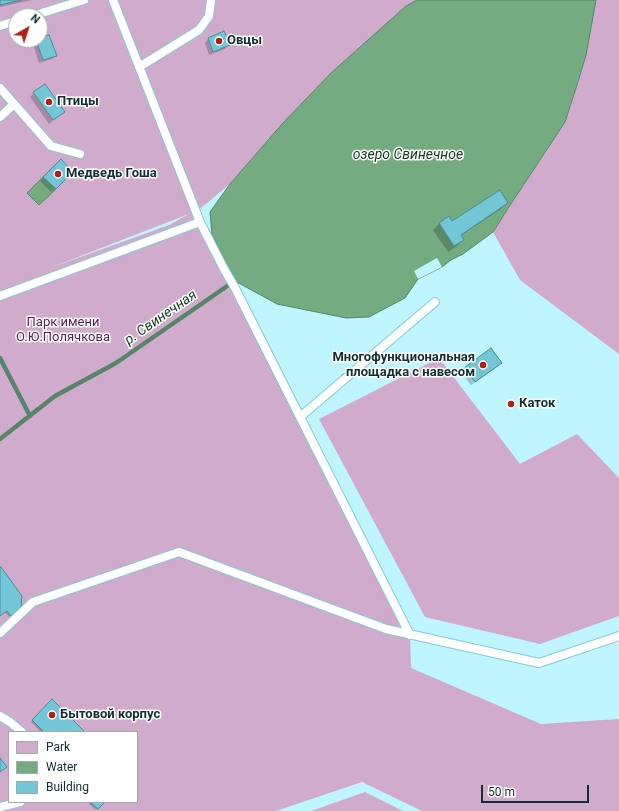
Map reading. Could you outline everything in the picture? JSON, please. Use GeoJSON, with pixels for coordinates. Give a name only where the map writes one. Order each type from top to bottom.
{"type":"FeatureCollection","features":[{"type":"Feature","properties":{"kind":"lane"},"geometry":{"type":"LineString","coordinates":[[48,11],[84,0]]}},
{"type":"Feature","properties":{"kind":"lane"},"geometry":{"type":"LineString","coordinates":[[113,0],[200,222],[235,288],[410,634]]}},
{"type":"Feature","properties":{"kind":"lane"},"geometry":{"type":"LineString","coordinates":[[139,67],[199,30],[209,16],[211,0]]}},
{"type":"Feature","properties":{"kind":"lane"},"geometry":{"type":"LineString","coordinates":[[0,88],[51,146],[80,154]]}},
{"type":"Feature","properties":{"kind":"lane"},"geometry":{"type":"LineString","coordinates":[[0,117],[14,104]]}},
{"type":"Feature","properties":{"kind":"lane"},"geometry":{"type":"LineString","coordinates":[[0,296],[200,222]]}},
{"type":"Feature","properties":{"kind":"lane"},"geometry":{"type":"LineString","coordinates":[[300,417],[435,302]]}},
{"type":"Feature","properties":{"kind":"lane"},"geometry":{"type":"LineString","coordinates":[[0,634],[33,602],[179,552],[386,629],[539,663],[619,636]]}},
{"type":"Feature","properties":{"kind":"lane"},"geometry":{"type":"LineString","coordinates":[[0,716],[21,731]]}},
{"type":"Feature","properties":{"kind":"lane"},"geometry":{"type":"LineString","coordinates":[[0,807],[16,803]]}},
{"type":"Feature","properties":{"kind":"green space","name":"Парк имени О.Ю.Полячкова"},"geometry":{"type":"Polygon","coordinates":[[[0,0],[417,0],[406,6],[331,73],[282,124],[230,184],[196,212],[410,635],[411,668],[541,724],[619,719],[619,811],[422,811],[362,782],[276,811],[0,811],[0,0]],[[189,214],[47,269],[169,225],[189,214]]]}},
{"type":"Feature","properties":{"kind":"green space"},"geometry":{"type":"Polygon","coordinates":[[[596,0],[619,0],[619,354],[520,280],[493,232],[565,122],[586,55],[596,0]]]}},
{"type":"Feature","properties":{"kind":"green space"},"geometry":{"type":"Polygon","coordinates":[[[439,358],[520,464],[577,434],[619,478],[619,616],[540,644],[425,617],[319,419],[439,358]]]}},
{"type":"Feature","properties":{"kind":"green space"},"geometry":{"type":"Polygon","coordinates":[[[365,792],[403,811],[311,811],[365,792]]]}},
{"type":"Feature","properties":{"kind":"water","name":"озеро Свинечное"},"geometry":{"type":"Polygon","coordinates":[[[417,0],[596,0],[586,55],[565,122],[493,232],[463,254],[418,279],[405,298],[369,317],[346,318],[277,304],[235,281],[212,235],[210,212],[230,184],[282,124],[331,73],[406,6],[417,0]]]}},
{"type":"Feature","properties":{"kind":"water"},"geometry":{"type":"Polygon","coordinates":[[[43,177],[56,189],[39,205],[27,193],[43,177]]]}},
{"type":"Feature","properties":{"kind":"pier"},"geometry":{"type":"Polygon","coordinates":[[[437,258],[442,267],[418,279],[414,271],[437,258]]]}},
{"type":"Feature","properties":{"kind":"building"},"geometry":{"type":"Polygon","coordinates":[[[0,0],[21,0],[0,5],[0,0]]]}},
{"type":"Feature","properties":{"kind":"building","name":"Овцы"},"geometry":{"type":"Polygon","coordinates":[[[224,31],[230,45],[213,52],[208,38],[224,31]]]}},
{"type":"Feature","properties":{"kind":"building"},"geometry":{"type":"Polygon","coordinates":[[[48,35],[57,56],[43,60],[39,48],[48,48],[48,35]]]}},
{"type":"Feature","properties":{"kind":"building","name":"Птицы"},"geometry":{"type":"Polygon","coordinates":[[[45,84],[65,112],[53,120],[33,92],[45,84]]]}},
{"type":"Feature","properties":{"kind":"building","name":"Медведь Гоша"},"geometry":{"type":"Polygon","coordinates":[[[61,159],[73,172],[56,189],[43,177],[61,159]]]}},
{"type":"Feature","properties":{"kind":"building"},"geometry":{"type":"Polygon","coordinates":[[[500,190],[508,203],[461,235],[464,240],[454,246],[439,223],[449,216],[452,221],[500,190]]]}},
{"type":"Feature","properties":{"kind":"building","name":"Многофункциональная площадка с навесом"},"geometry":{"type":"Polygon","coordinates":[[[491,348],[502,363],[475,382],[465,367],[491,348]]]}},
{"type":"Feature","properties":{"kind":"building"},"geometry":{"type":"Polygon","coordinates":[[[1,567],[22,596],[21,609],[11,616],[7,611],[0,616],[1,567]]]}},
{"type":"Feature","properties":{"kind":"building","name":"Бытовой корпус"},"geometry":{"type":"Polygon","coordinates":[[[52,699],[84,731],[43,731],[32,720],[52,699]]]}},
{"type":"Feature","properties":{"kind":"building"},"geometry":{"type":"Polygon","coordinates":[[[0,758],[7,767],[0,772],[0,758]]]}},
{"type":"Feature","properties":{"kind":"building"},"geometry":{"type":"Polygon","coordinates":[[[91,803],[104,803],[98,809],[91,803]]]}},
{"type":"Feature","properties":{"kind":"waterway","name":"р. Свинечная"},"geometry":{"type":"LineString","coordinates":[[0,439],[55,396],[116,363],[233,282]]}},
{"type":"Feature","properties":{"kind":"waterway"},"geometry":{"type":"LineString","coordinates":[[0,358],[30,416]]}},
{"type":"Feature","properties":{"kind":"place","name":"Овцы"},"geometry":{"type":"Point","coordinates":[219,41]}},
{"type":"Feature","properties":{"kind":"place","name":"Птицы"},"geometry":{"type":"Point","coordinates":[49,102]}},
{"type":"Feature","properties":{"kind":"place","name":"Медведь Гоша"},"geometry":{"type":"Point","coordinates":[58,174]}},
{"type":"Feature","properties":{"kind":"place","name":"Многофункциональная площадка с навесом"},"geometry":{"type":"Point","coordinates":[483,365]}},
{"type":"Feature","properties":{"kind":"place","name":"Каток"},"geometry":{"type":"Point","coordinates":[511,404]}},
{"type":"Feature","properties":{"kind":"place","name":"Бытовой корпус"},"geometry":{"type":"Point","coordinates":[52,715]}}]}
